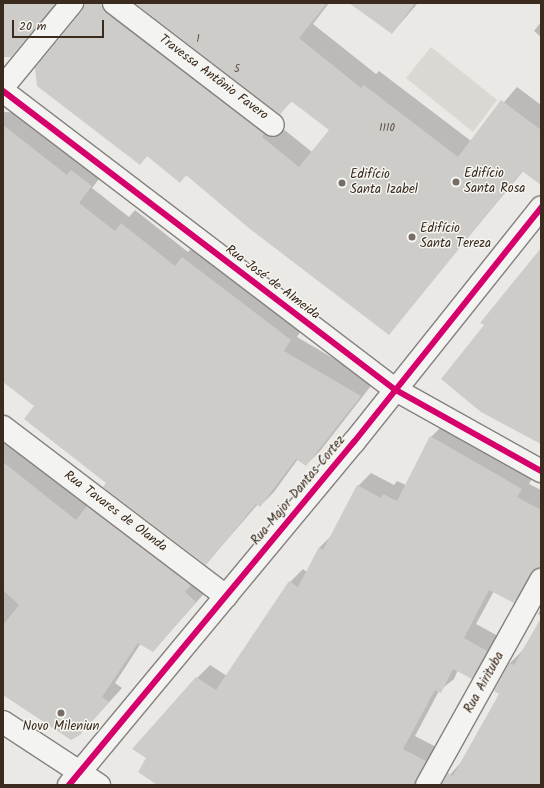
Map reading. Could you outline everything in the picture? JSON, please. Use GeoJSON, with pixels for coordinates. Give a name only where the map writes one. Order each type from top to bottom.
{"type":"FeatureCollection","features":[{"type":"Feature","properties":{"kind":"street"},"geometry":{"type":"LineString","coordinates":[[3,88],[72,3]]}},
{"type":"Feature","properties":{"kind":"street","name":"Travessa Antônio Favero"},"geometry":{"type":"LineString","coordinates":[[114,3],[273,125]]}},
{"type":"Feature","properties":{"kind":"street","name":"Rua José de Almeida"},"geometry":{"type":"LineString","coordinates":[[3,91],[396,390],[541,471]]}},
{"type":"Feature","properties":{"kind":"street","name":"Rua Major Dantas Cortez"},"geometry":{"type":"LineString","coordinates":[[75,779],[396,390],[541,208]]}},
{"type":"Feature","properties":{"kind":"street","name":"Rua Tavares de Olanda"},"geometry":{"type":"LineString","coordinates":[[3,427],[226,596]]}},
{"type":"Feature","properties":{"kind":"street","name":"Rua Airituba"},"geometry":{"type":"LineString","coordinates":[[427,785],[541,580]]}},
{"type":"Feature","properties":{"kind":"street"},"geometry":{"type":"LineString","coordinates":[[3,722],[75,779],[99,785]]}},
{"type":"Feature","properties":{"kind":"shaded area"},"geometry":{"type":"Polygon","coordinates":[[[431,47],[497,100],[473,132],[406,78],[431,47]]]}},
{"type":"Feature","properties":{"kind":"building"},"geometry":{"type":"Polygon","coordinates":[[[3,3],[56,3],[11,57],[3,57],[3,3]]]}},
{"type":"Feature","properties":{"kind":"building"},"geometry":{"type":"Polygon","coordinates":[[[84,3],[102,3],[106,13],[264,134],[262,137],[299,167],[329,130],[291,101],[280,115],[135,3],[327,3],[299,38],[361,88],[364,85],[458,157],[501,100],[541,130],[541,185],[522,171],[389,335],[250,229],[186,175],[180,183],[147,156],[140,165],[37,86],[35,68],[82,11],[84,3]]]}},
{"type":"Feature","properties":{"kind":"building"},"geometry":{"type":"Polygon","coordinates":[[[349,3],[415,3],[392,34],[349,3]]]}},
{"type":"Feature","properties":{"kind":"building"},"geometry":{"type":"Polygon","coordinates":[[[3,125],[67,175],[71,170],[92,186],[79,203],[115,231],[121,223],[175,266],[182,257],[291,340],[284,351],[361,396],[306,466],[296,459],[260,507],[256,504],[206,565],[103,487],[106,483],[24,419],[34,406],[3,382],[3,125]]]}},
{"type":"Feature","properties":{"kind":"building"},"geometry":{"type":"Polygon","coordinates":[[[541,248],[541,444],[481,412],[441,379],[484,325],[480,323],[541,248]]]}},
{"type":"Feature","properties":{"kind":"building"},"geometry":{"type":"Polygon","coordinates":[[[430,436],[522,489],[517,497],[541,510],[541,568],[530,574],[514,603],[489,590],[464,638],[487,651],[472,679],[453,669],[441,693],[435,690],[403,749],[426,761],[415,785],[157,785],[138,772],[146,758],[132,749],[196,677],[216,690],[289,581],[298,587],[319,547],[323,550],[357,485],[381,498],[383,494],[397,501],[430,436]]]}},
{"type":"Feature","properties":{"kind":"building"},"geometry":{"type":"Polygon","coordinates":[[[3,462],[76,520],[87,506],[191,585],[185,592],[196,602],[153,652],[138,643],[102,697],[109,702],[80,735],[71,740],[3,695],[3,625],[19,605],[3,590],[3,462]]]}},
{"type":"Feature","properties":{"kind":"building"},"geometry":{"type":"Polygon","coordinates":[[[541,618],[541,785],[441,785],[448,773],[453,776],[499,694],[494,691],[509,663],[514,665],[541,618]]]}},
{"type":"Feature","properties":{"kind":"cycle path"},"geometry":{"type":"LineString","coordinates":[[3,91],[396,390],[541,471]]}},
{"type":"Feature","properties":{"kind":"cycle path"},"geometry":{"type":"LineString","coordinates":[[69,785],[354,442],[541,208]]}},
{"type":"Feature","properties":{"kind":"place","name":"Edifício Santa Rosa"},"geometry":{"type":"Point","coordinates":[456,182]}},
{"type":"Feature","properties":{"kind":"place","name":"Edifício Santa Izabel"},"geometry":{"type":"Point","coordinates":[342,183]}},
{"type":"Feature","properties":{"kind":"place","name":"Edifício Santa Tereza"},"geometry":{"type":"Point","coordinates":[412,237]}},
{"type":"Feature","properties":{"kind":"place","name":"Novo Mileniun"},"geometry":{"type":"Point","coordinates":[61,713]}}]}
